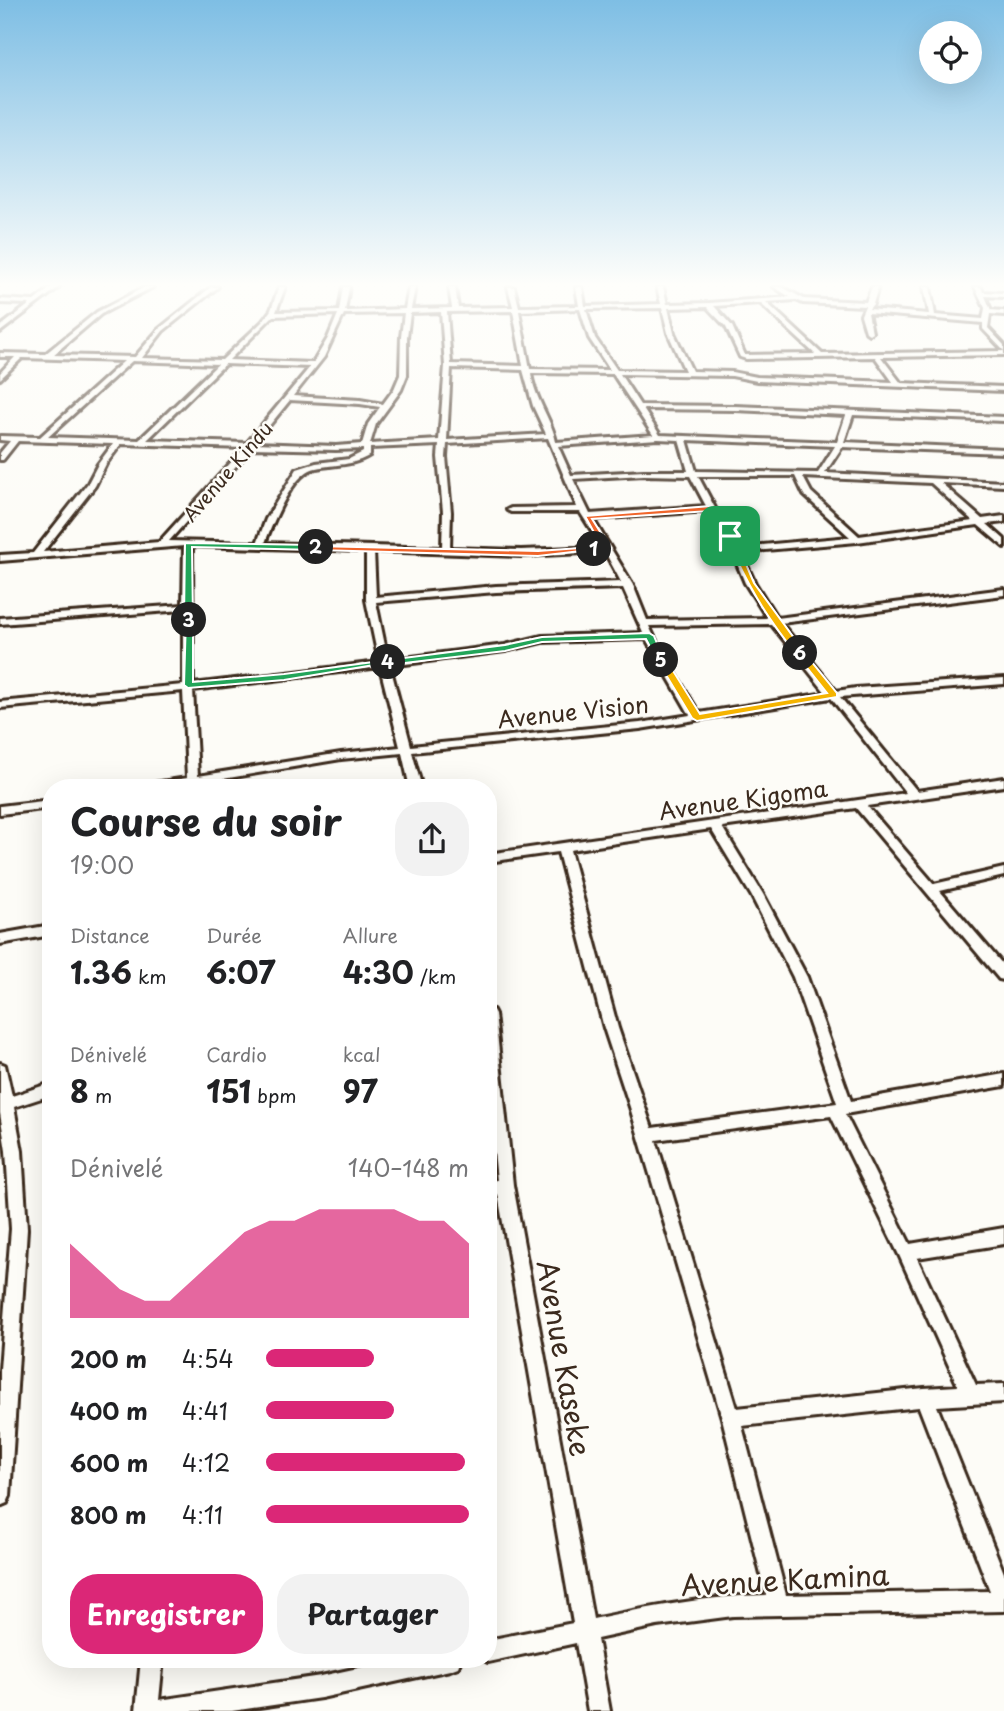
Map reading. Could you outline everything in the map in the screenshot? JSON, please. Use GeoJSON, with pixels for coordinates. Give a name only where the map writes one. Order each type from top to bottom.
{"type":"FeatureCollection","features":[{"type":"Feature","properties":{"kind":"street"},"geometry":{"type":"LineString","coordinates":[[42,439],[125,367]]}},
{"type":"Feature","properties":{"kind":"street"},"geometry":{"type":"LineString","coordinates":[[141,442],[188,400],[219,367]]}},
{"type":"Feature","properties":{"kind":"street","name":"Avenue Kindu"},"geometry":{"type":"LineString","coordinates":[[163,543],[250,446],[314,367]]}},
{"type":"Feature","properties":{"kind":"street"},"geometry":{"type":"LineString","coordinates":[[261,546],[270,519],[300,471],[360,458],[367,453],[372,423],[398,388],[405,367]]}},
{"type":"Feature","properties":{"kind":"street"},"geometry":{"type":"LineString","coordinates":[[446,550],[447,512],[442,457],[447,367]]}},
{"type":"Feature","properties":{"kind":"street"},"geometry":{"type":"LineString","coordinates":[[469,367],[689,373],[1004,389]]}},
{"type":"Feature","properties":{"kind":"street"},"geometry":{"type":"LineString","coordinates":[[610,367],[658,437]]}},
{"type":"Feature","properties":{"kind":"street"},"geometry":{"type":"LineString","coordinates":[[686,367],[689,373]]}},
{"type":"Feature","properties":{"kind":"street"},"geometry":{"type":"LineString","coordinates":[[885,367],[898,384]]}},
{"type":"Feature","properties":{"kind":"street"},"geometry":{"type":"LineString","coordinates":[[526,369],[532,393],[585,513],[628,585],[649,636],[697,718]]}},
{"type":"Feature","properties":{"kind":"street"},"geometry":{"type":"LineString","coordinates":[[289,398],[384,406]]}},
{"type":"Feature","properties":{"kind":"street"},"geometry":{"type":"LineString","coordinates":[[639,407],[1004,419]]}},
{"type":"Feature","properties":{"kind":"street"},"geometry":{"type":"LineString","coordinates":[[820,475],[840,444],[850,412]]}},
{"type":"Feature","properties":{"kind":"street"},"geometry":{"type":"LineString","coordinates":[[0,438],[366,448],[658,437],[1004,451]]}},
{"type":"Feature","properties":{"kind":"street"},"geometry":{"type":"LineString","coordinates":[[0,458],[16,438]]}},
{"type":"Feature","properties":{"kind":"street"},"geometry":{"type":"LineString","coordinates":[[682,438],[693,474],[711,508],[723,523],[750,583],[775,621],[913,794]]}},
{"type":"Feature","properties":{"kind":"street"},"geometry":{"type":"LineString","coordinates":[[36,555],[92,484],[102,464],[120,442]]}},
{"type":"Feature","properties":{"kind":"street"},"geometry":{"type":"LineString","coordinates":[[569,477],[798,474],[1004,484]]}},
{"type":"Feature","properties":{"kind":"street"},"geometry":{"type":"LineString","coordinates":[[798,474],[807,493],[857,539]]}},
{"type":"Feature","properties":{"kind":"street"},"geometry":{"type":"LineString","coordinates":[[933,480],[1004,544]]}},
{"type":"Feature","properties":{"kind":"street"},"geometry":{"type":"LineString","coordinates":[[511,510],[585,513],[711,508]]}},
{"type":"Feature","properties":{"kind":"street"},"geometry":{"type":"LineString","coordinates":[[736,550],[857,539],[1004,519]]}},
{"type":"Feature","properties":{"kind":"street"},"geometry":{"type":"LineString","coordinates":[[0,558],[163,543],[538,553],[607,549]]}},
{"type":"Feature","properties":{"kind":"street","name":"Avenue Kindu"},"geometry":{"type":"LineString","coordinates":[[188,544],[188,685],[192,779]]}},
{"type":"Feature","properties":{"kind":"street"},"geometry":{"type":"LineString","coordinates":[[370,549],[372,600],[384,663],[414,779]]}},
{"type":"Feature","properties":{"kind":"street"},"geometry":{"type":"LineString","coordinates":[[372,600],[512,588],[628,585]]}},
{"type":"Feature","properties":{"kind":"street"},"geometry":{"type":"LineString","coordinates":[[644,623],[775,621],[1004,592]]}},
{"type":"Feature","properties":{"kind":"street"},"geometry":{"type":"LineString","coordinates":[[0,621],[189,607]]}},
{"type":"Feature","properties":{"kind":"street"},"geometry":{"type":"LineString","coordinates":[[0,705],[284,677],[505,648],[542,639],[649,636]]}},
{"type":"Feature","properties":{"kind":"street","name":"Avenue Vision"},"geometry":{"type":"LineString","coordinates":[[219,779],[341,756],[605,730],[833,695],[1004,681]]}},
{"type":"Feature","properties":{"kind":"street","name":"Avenue Kigoma"},"geometry":{"type":"LineString","coordinates":[[497,857],[1004,782]]}},
{"type":"Feature","properties":{"kind":"street"},"geometry":{"type":"LineString","coordinates":[[858,803],[1004,975]]}},
{"type":"Feature","properties":{"kind":"street"},"geometry":{"type":"LineString","coordinates":[[0,810],[42,805]]}},
{"type":"Feature","properties":{"kind":"street"},"geometry":{"type":"LineString","coordinates":[[714,825],[757,894],[800,977],[841,1109],[971,1394]]}},
{"type":"Feature","properties":{"kind":"street"},"geometry":{"type":"LineString","coordinates":[[563,847],[611,1028],[647,1135],[731,1418],[778,1603]]}},
{"type":"Feature","properties":{"kind":"street"},"geometry":{"type":"LineString","coordinates":[[931,889],[1004,872]]}},
{"type":"Feature","properties":{"kind":"street"},"geometry":{"type":"LineString","coordinates":[[0,939],[42,932]]}},
{"type":"Feature","properties":{"kind":"street"},"geometry":{"type":"LineString","coordinates":[[0,1069],[14,1151],[19,1229],[0,1496]]}},
{"type":"Feature","properties":{"kind":"street"},"geometry":{"type":"LineString","coordinates":[[647,1135],[841,1109],[1004,1080]]}},
{"type":"Feature","properties":{"kind":"street"},"geometry":{"type":"LineString","coordinates":[[5,1104],[42,1092]]}},
{"type":"Feature","properties":{"kind":"street","name":"Avenue Kaseke"},"geometry":{"type":"LineString","coordinates":[[497,1187],[599,1711]]}},
{"type":"Feature","properties":{"kind":"street"},"geometry":{"type":"LineString","coordinates":[[906,1252],[1004,1236]]}},
{"type":"Feature","properties":{"kind":"street"},"geometry":{"type":"LineString","coordinates":[[731,1418],[924,1397],[1004,1393]]}},
{"type":"Feature","properties":{"kind":"street"},"geometry":{"type":"LineString","coordinates":[[924,1397],[1004,1600]]}},
{"type":"Feature","properties":{"kind":"street","name":"Avenue Kamina"},"geometry":{"type":"LineString","coordinates":[[497,1649],[657,1616],[778,1603],[1004,1600]]}},
{"type":"Feature","properties":{"kind":"street"},"geometry":{"type":"LineString","coordinates":[[148,1711],[151,1668]]}},
{"type":"Feature","properties":{"kind":"street"},"geometry":{"type":"LineString","coordinates":[[158,1711],[321,1686],[407,1668]]}},
{"type":"Feature","properties":{"kind":"route"},"geometry":{"type":"LineString","coordinates":[[711,508],[730,536],[750,583],[775,621],[833,695],[697,718],[649,636],[542,639],[531,644],[505,648],[284,677],[188,685],[188,544],[546,553],[607,549],[587,517],[711,508]]}}]}
